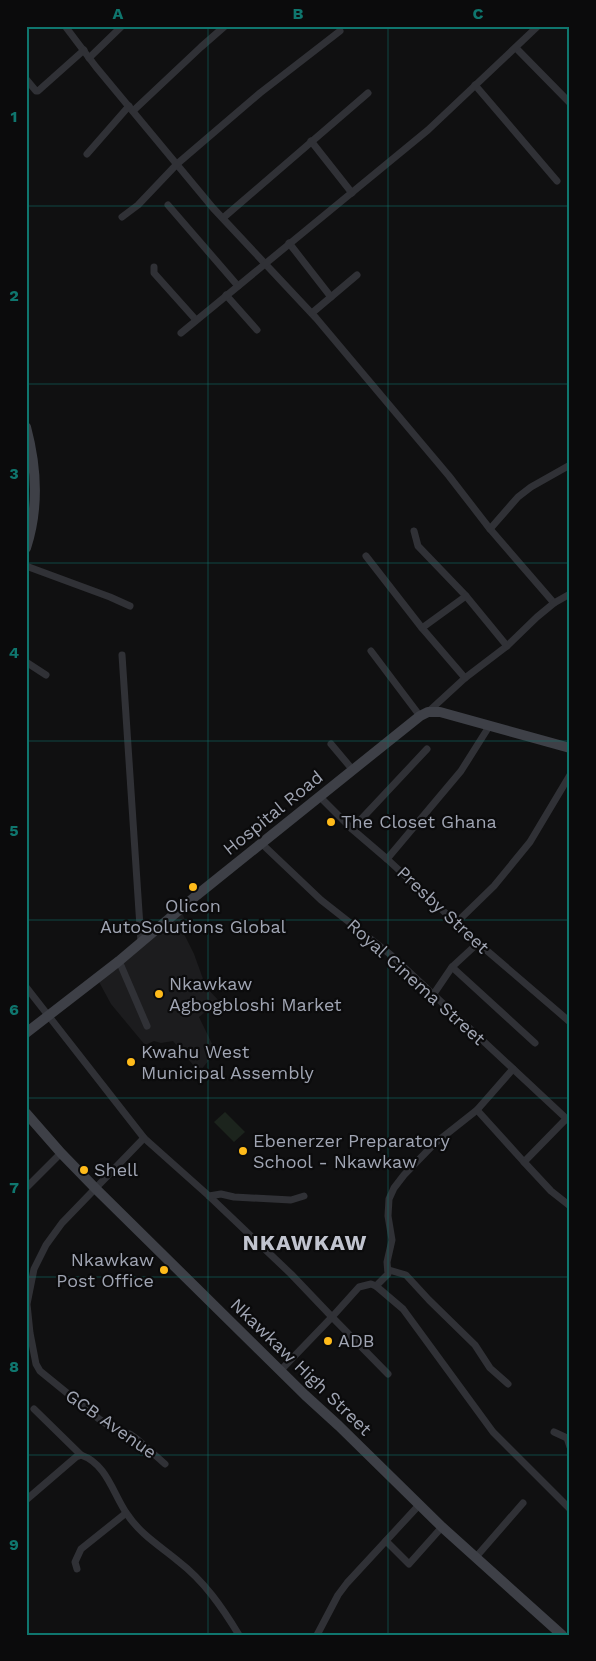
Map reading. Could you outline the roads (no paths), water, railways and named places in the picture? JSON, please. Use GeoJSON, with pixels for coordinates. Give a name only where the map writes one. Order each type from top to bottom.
{"type":"FeatureCollection","features":[{"type":"Feature","properties":{"kind":"main road"},"geometry":{"type":"LineString","coordinates":[[26,427],[32,449],[36,489],[35,505],[26,548]]}},
{"type":"Feature","properties":{"kind":"main road"},"geometry":{"type":"LineString","coordinates":[[424,714],[440,712],[570,748]]}},
{"type":"Feature","properties":{"kind":"main road","name":"Hospital Road"},"geometry":{"type":"LineString","coordinates":[[26,1033],[48,1014],[119,961],[352,769],[424,714]]}},
{"type":"Feature","properties":{"kind":"main road","name":"Nkawkaw High Street"},"geometry":{"type":"LineString","coordinates":[[26,1113],[96,1189],[280,1371],[442,1527],[562,1635]]}},
{"type":"Feature","properties":{"kind":"street"},"geometry":{"type":"LineString","coordinates":[[65,26],[89,58],[213,208],[312,313],[431,455],[490,529],[554,603]]}},
{"type":"Feature","properties":{"kind":"street"},"geometry":{"type":"LineString","coordinates":[[89,58],[122,26]]}},
{"type":"Feature","properties":{"kind":"street"},"geometry":{"type":"LineString","coordinates":[[87,154],[131,109],[225,26]]}},
{"type":"Feature","properties":{"kind":"street"},"geometry":{"type":"LineString","coordinates":[[181,333],[428,130],[538,26]]}},
{"type":"Feature","properties":{"kind":"street"},"geometry":{"type":"LineString","coordinates":[[122,217],[138,205],[177,164],[260,94],[340,31]]}},
{"type":"Feature","properties":{"kind":"street"},"geometry":{"type":"LineString","coordinates":[[516,48],[570,103]]}},
{"type":"Feature","properties":{"kind":"street"},"geometry":{"type":"LineString","coordinates":[[26,79],[38,91],[84,50]]}},
{"type":"Feature","properties":{"kind":"street"},"geometry":{"type":"LineString","coordinates":[[474,85],[557,181]]}},
{"type":"Feature","properties":{"kind":"street"},"geometry":{"type":"LineString","coordinates":[[223,218],[368,93]]}},
{"type":"Feature","properties":{"kind":"street"},"geometry":{"type":"LineString","coordinates":[[311,141],[352,193]]}},
{"type":"Feature","properties":{"kind":"street"},"geometry":{"type":"LineString","coordinates":[[168,205],[238,286]]}},
{"type":"Feature","properties":{"kind":"street"},"geometry":{"type":"LineString","coordinates":[[289,243],[332,297]]}},
{"type":"Feature","properties":{"kind":"street"},"geometry":{"type":"LineString","coordinates":[[154,267],[154,273],[196,320]]}},
{"type":"Feature","properties":{"kind":"street"},"geometry":{"type":"LineString","coordinates":[[312,313],[357,275]]}},
{"type":"Feature","properties":{"kind":"street"},"geometry":{"type":"LineString","coordinates":[[226,295],[257,330]]}},
{"type":"Feature","properties":{"kind":"street"},"geometry":{"type":"LineString","coordinates":[[490,529],[518,497],[531,487],[570,465]]}},
{"type":"Feature","properties":{"kind":"street"},"geometry":{"type":"LineString","coordinates":[[414,531],[418,546],[466,596],[507,646]]}},
{"type":"Feature","properties":{"kind":"street"},"geometry":{"type":"LineString","coordinates":[[366,556],[422,628],[465,678]]}},
{"type":"Feature","properties":{"kind":"street"},"geometry":{"type":"LineString","coordinates":[[26,566],[130,606]]}},
{"type":"Feature","properties":{"kind":"street"},"geometry":{"type":"LineString","coordinates":[[371,651],[424,714],[465,678],[507,646],[554,603],[570,594]]}},
{"type":"Feature","properties":{"kind":"street"},"geometry":{"type":"LineString","coordinates":[[422,628],[466,596]]}},
{"type":"Feature","properties":{"kind":"street"},"geometry":{"type":"LineString","coordinates":[[122,655],[141,942]]}},
{"type":"Feature","properties":{"kind":"street"},"geometry":{"type":"LineString","coordinates":[[26,662],[46,675]]}},
{"type":"Feature","properties":{"kind":"street"},"geometry":{"type":"LineString","coordinates":[[387,859],[461,771],[490,725]]}},
{"type":"Feature","properties":{"kind":"street"},"geometry":{"type":"LineString","coordinates":[[331,744],[352,769]]}},
{"type":"Feature","properties":{"kind":"street"},"geometry":{"type":"LineString","coordinates":[[352,829],[427,749]]}},
{"type":"Feature","properties":{"kind":"street"},"geometry":{"type":"LineString","coordinates":[[456,923],[494,886],[530,842],[570,775]]}},
{"type":"Feature","properties":{"kind":"street","name":"Presby Street"},"geometry":{"type":"LineString","coordinates":[[319,796],[352,829],[478,944],[570,1022]]}},
{"type":"Feature","properties":{"kind":"street","name":"Royal Cinema Street"},"geometry":{"type":"LineString","coordinates":[[261,843],[321,900],[391,956],[460,1022],[568,1120]]}},
{"type":"Feature","properties":{"kind":"street"},"geometry":{"type":"LineString","coordinates":[[433,995],[452,967],[478,944]]}},
{"type":"Feature","properties":{"kind":"street"},"geometry":{"type":"LineString","coordinates":[[119,961],[147,1026]]}},
{"type":"Feature","properties":{"kind":"street"},"geometry":{"type":"LineString","coordinates":[[452,967],[535,1043]]}},
{"type":"Feature","properties":{"kind":"street"},"geometry":{"type":"LineString","coordinates":[[26,987],[144,1138],[209,1196],[291,1274],[388,1374]]}},
{"type":"Feature","properties":{"kind":"street"},"geometry":{"type":"LineString","coordinates":[[376,1286],[388,1274],[389,1270],[387,1262],[392,1240],[388,1216],[389,1199],[394,1188],[434,1144],[477,1110],[513,1069]]}},
{"type":"Feature","properties":{"kind":"street"},"geometry":{"type":"LineString","coordinates":[[477,1110],[551,1191],[570,1206]]}},
{"type":"Feature","properties":{"kind":"street"},"geometry":{"type":"LineString","coordinates":[[524,1162],[568,1120]]}},
{"type":"Feature","properties":{"kind":"street","name":"GCB Avenue"},"geometry":{"type":"LineString","coordinates":[[144,1138],[62,1223],[46,1245],[34,1270],[27,1304],[36,1364],[40,1371],[99,1419],[114,1429],[130,1434],[137,1439],[165,1464]]}},
{"type":"Feature","properties":{"kind":"street"},"geometry":{"type":"LineString","coordinates":[[26,1188],[61,1153]]}},
{"type":"Feature","properties":{"kind":"street"},"geometry":{"type":"LineString","coordinates":[[209,1196],[220,1194],[234,1197],[291,1200],[304,1196]]}},
{"type":"Feature","properties":{"kind":"street"},"geometry":{"type":"LineString","coordinates":[[389,1270],[406,1275],[475,1345],[490,1368],[508,1384]]}},
{"type":"Feature","properties":{"kind":"street"},"geometry":{"type":"LineString","coordinates":[[280,1371],[332,1318],[359,1287],[371,1284],[376,1286],[403,1309],[493,1432],[570,1509]]}},
{"type":"Feature","properties":{"kind":"street"},"geometry":{"type":"LineString","coordinates":[[34,1409],[81,1455],[85,1456],[104,1472],[126,1513],[142,1532],[178,1561],[209,1590],[239,1635]]}},
{"type":"Feature","properties":{"kind":"street"},"geometry":{"type":"LineString","coordinates":[[554,1432],[567,1438],[570,1447]]}},
{"type":"Feature","properties":{"kind":"street"},"geometry":{"type":"LineString","coordinates":[[26,1500],[76,1457],[81,1455]]}},
{"type":"Feature","properties":{"kind":"street"},"geometry":{"type":"LineString","coordinates":[[476,1557],[523,1503]]}},
{"type":"Feature","properties":{"kind":"street"},"geometry":{"type":"LineString","coordinates":[[317,1635],[338,1595],[420,1504]]}},
{"type":"Feature","properties":{"kind":"street"},"geometry":{"type":"LineString","coordinates":[[77,1569],[75,1562],[81,1549],[126,1513]]}},
{"type":"Feature","properties":{"kind":"street"},"geometry":{"type":"LineString","coordinates":[[386,1541],[409,1564],[442,1527]]}},
{"type":"Feature","properties":{"kind":"place","name":"The Closet Ghana"},"geometry":{"type":"Point","coordinates":[331,822]}},
{"type":"Feature","properties":{"kind":"place","name":"Olicon AutoSolutions Global"},"geometry":{"type":"Point","coordinates":[193,887]}},
{"type":"Feature","properties":{"kind":"place","name":"Nkawkaw Agbogbloshi Market"},"geometry":{"type":"Point","coordinates":[159,994]}},
{"type":"Feature","properties":{"kind":"place","name":"Kwahu West Municipal Assembly"},"geometry":{"type":"Point","coordinates":[131,1062]}},
{"type":"Feature","properties":{"kind":"place","name":"Ebenerzer Preparatory School - Nkawkaw"},"geometry":{"type":"Point","coordinates":[243,1151]}},
{"type":"Feature","properties":{"kind":"place","name":"Shell"},"geometry":{"type":"Point","coordinates":[84,1170]}},
{"type":"Feature","properties":{"kind":"place","name":"Nkawkaw Post Office"},"geometry":{"type":"Point","coordinates":[164,1270]}},
{"type":"Feature","properties":{"kind":"place","name":"ADB"},"geometry":{"type":"Point","coordinates":[328,1341]}},
{"type":"Feature","properties":{"kind":"district","name":"NKAWKAW"},"geometry":{"type":"Point","coordinates":[305,1242]}}]}
